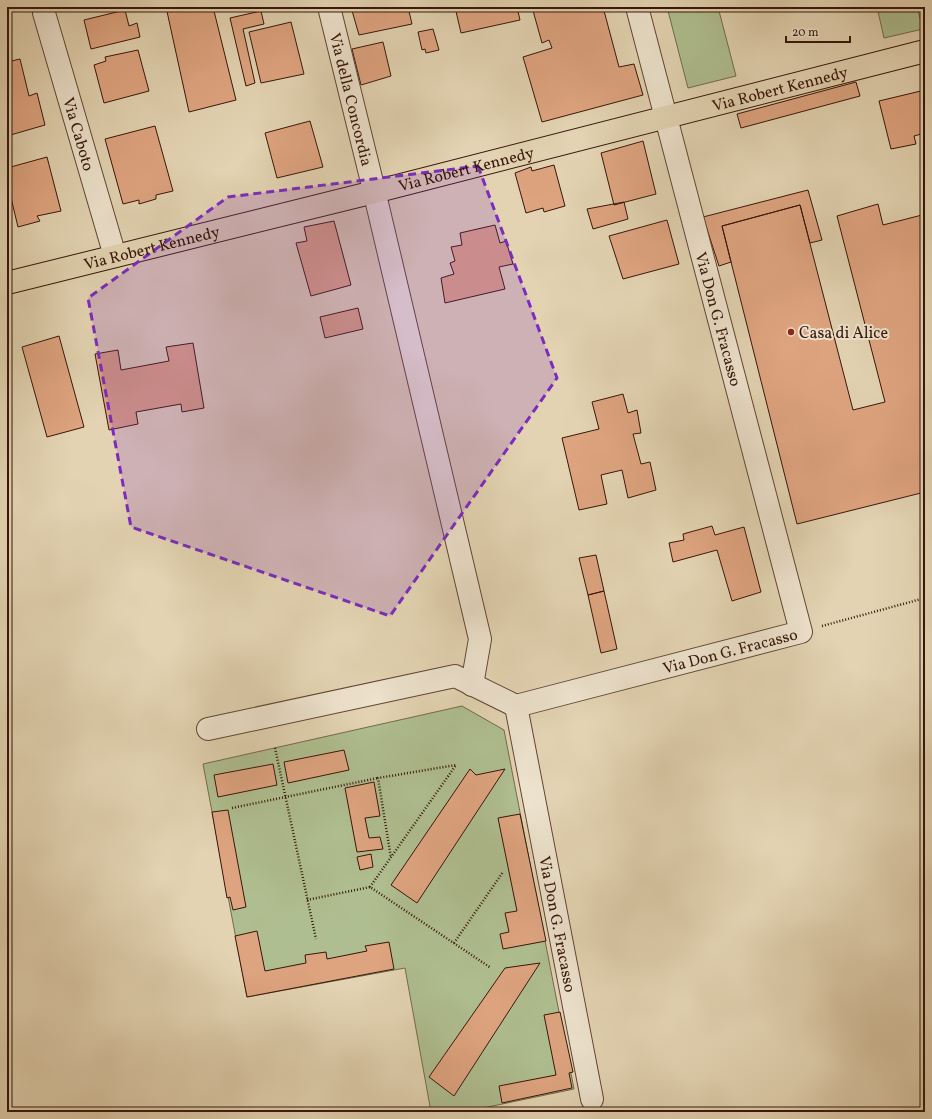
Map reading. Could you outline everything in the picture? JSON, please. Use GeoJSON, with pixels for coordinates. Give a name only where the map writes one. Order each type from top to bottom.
{"type":"FeatureCollection","features":[{"type":"Feature","properties":{"kind":"main road","name":"Via Robert Kennedy"},"geometry":{"type":"LineString","coordinates":[[7,283],[374,192],[925,51]]}},
{"type":"Feature","properties":{"kind":"street","name":"Via della Concordia"},"geometry":{"type":"LineString","coordinates":[[329,7],[480,640],[472,685]]}},
{"type":"Feature","properties":{"kind":"street","name":"Via Don G. Fracasso"},"geometry":{"type":"LineString","coordinates":[[592,1100],[516,706],[801,632],[637,7]]}},
{"type":"Feature","properties":{"kind":"street","name":"Via Caboto"},"geometry":{"type":"LineString","coordinates":[[44,13],[114,256]]}},
{"type":"Feature","properties":{"kind":"street"},"geometry":{"type":"LineString","coordinates":[[208,729],[455,676],[516,706]]}},
{"type":"Feature","properties":{"kind":"path"},"geometry":{"type":"LineString","coordinates":[[801,632],[925,598]]}},
{"type":"Feature","properties":{"kind":"path"},"geometry":{"type":"LineString","coordinates":[[275,748],[316,939]]}},
{"type":"Feature","properties":{"kind":"path"},"geometry":{"type":"LineString","coordinates":[[232,808],[378,778],[456,765],[370,887],[308,900]]}},
{"type":"Feature","properties":{"kind":"path"},"geometry":{"type":"LineString","coordinates":[[378,778],[391,858]]}},
{"type":"Feature","properties":{"kind":"path"},"geometry":{"type":"LineString","coordinates":[[454,943],[503,872]]}},
{"type":"Feature","properties":{"kind":"path"},"geometry":{"type":"LineString","coordinates":[[370,887],[491,968]]}},
{"type":"Feature","properties":{"kind":"highlighted area"},"geometry":{"type":"Polygon","coordinates":[[[478,166],[557,378],[390,616],[131,527],[88,298],[228,197],[478,166]]]}},
{"type":"Feature","properties":{"kind":"green space"},"geometry":{"type":"Polygon","coordinates":[[[667,7],[718,7],[736,76],[688,88],[667,7]]]}},
{"type":"Feature","properties":{"kind":"green space"},"geometry":{"type":"Polygon","coordinates":[[[877,7],[917,7],[923,29],[884,38],[877,7]]]}},
{"type":"Feature","properties":{"kind":"green space"},"geometry":{"type":"Polygon","coordinates":[[[462,706],[504,730],[574,1089],[464,1112],[431,1112],[405,968],[247,997],[203,764],[462,706]]]}},
{"type":"Feature","properties":{"kind":"building"},"geometry":{"type":"Polygon","coordinates":[[[166,7],[213,7],[236,100],[189,112],[166,7]]]}},
{"type":"Feature","properties":{"kind":"building"},"geometry":{"type":"Polygon","coordinates":[[[241,7],[260,7],[242,11],[241,7]]]}},
{"type":"Feature","properties":{"kind":"building"},"geometry":{"type":"Polygon","coordinates":[[[351,7],[408,7],[412,24],[359,35],[351,7]]]}},
{"type":"Feature","properties":{"kind":"building"},"geometry":{"type":"Polygon","coordinates":[[[455,7],[482,7],[483,10],[496,7],[517,7],[520,20],[461,33],[455,7]]]}},
{"type":"Feature","properties":{"kind":"building"},"geometry":{"type":"Polygon","coordinates":[[[532,7],[603,7],[619,67],[634,64],[643,95],[542,122],[523,57],[552,48],[549,40],[542,43],[532,7]]]}},
{"type":"Feature","properties":{"kind":"building"},"geometry":{"type":"Polygon","coordinates":[[[125,10],[129,26],[137,23],[140,37],[91,49],[84,20],[125,10]]]}},
{"type":"Feature","properties":{"kind":"building"},"geometry":{"type":"Polygon","coordinates":[[[261,11],[264,24],[243,29],[255,83],[246,86],[230,18],[261,11]]]}},
{"type":"Feature","properties":{"kind":"building"},"geometry":{"type":"Polygon","coordinates":[[[291,22],[304,74],[261,83],[249,32],[291,22]]]}},
{"type":"Feature","properties":{"kind":"building"},"geometry":{"type":"Polygon","coordinates":[[[433,29],[439,50],[426,53],[425,49],[422,50],[418,32],[433,29]]]}},
{"type":"Feature","properties":{"kind":"building"},"geometry":{"type":"Polygon","coordinates":[[[383,42],[391,76],[361,85],[352,49],[383,42]]]}},
{"type":"Feature","properties":{"kind":"building"},"geometry":{"type":"Polygon","coordinates":[[[138,50],[149,91],[104,103],[94,65],[106,61],[105,57],[138,50]]]}},
{"type":"Feature","properties":{"kind":"building"},"geometry":{"type":"Polygon","coordinates":[[[20,59],[29,96],[37,93],[45,125],[7,136],[7,62],[20,59]]]}},
{"type":"Feature","properties":{"kind":"building"},"geometry":{"type":"Polygon","coordinates":[[[856,82],[860,96],[741,128],[737,114],[856,82]]]}},
{"type":"Feature","properties":{"kind":"building"},"geometry":{"type":"Polygon","coordinates":[[[925,90],[925,133],[914,136],[916,144],[891,149],[879,101],[925,90]]]}},
{"type":"Feature","properties":{"kind":"building"},"geometry":{"type":"Polygon","coordinates":[[[310,121],[323,167],[277,178],[265,133],[310,121]]]}},
{"type":"Feature","properties":{"kind":"building"},"geometry":{"type":"Polygon","coordinates":[[[155,126],[173,191],[156,195],[156,199],[139,204],[139,200],[123,204],[105,139],[155,126]]]}},
{"type":"Feature","properties":{"kind":"building"},"geometry":{"type":"Polygon","coordinates":[[[643,141],[656,194],[614,205],[601,153],[643,141]]]}},
{"type":"Feature","properties":{"kind":"building"},"geometry":{"type":"Polygon","coordinates":[[[47,157],[61,211],[37,216],[40,221],[18,227],[7,181],[7,168],[47,157]]]}},
{"type":"Feature","properties":{"kind":"building"},"geometry":{"type":"Polygon","coordinates":[[[554,165],[565,206],[544,212],[543,208],[526,213],[515,173],[531,167],[532,171],[554,165]]]}},
{"type":"Feature","properties":{"kind":"building"},"geometry":{"type":"Polygon","coordinates":[[[808,190],[822,240],[810,243],[800,205],[722,226],[731,262],[719,266],[703,217],[808,190]]]}},
{"type":"Feature","properties":{"kind":"building"},"geometry":{"type":"Polygon","coordinates":[[[624,202],[628,219],[593,229],[587,209],[624,202]]]}},
{"type":"Feature","properties":{"kind":"building","name":"Casa di Alice"},"geometry":{"type":"Polygon","coordinates":[[[878,204],[883,225],[922,215],[925,226],[925,492],[797,524],[722,226],[800,205],[853,410],[885,402],[837,216],[878,204]]]}},
{"type":"Feature","properties":{"kind":"building"},"geometry":{"type":"Polygon","coordinates":[[[667,220],[679,264],[623,279],[609,236],[667,220]]]}},
{"type":"Feature","properties":{"kind":"building"},"geometry":{"type":"Polygon","coordinates":[[[334,221],[351,285],[311,296],[296,243],[307,241],[304,227],[334,221]]]}},
{"type":"Feature","properties":{"kind":"building"},"geometry":{"type":"Polygon","coordinates":[[[495,225],[500,243],[506,241],[513,264],[499,267],[505,289],[445,303],[441,278],[454,274],[450,263],[455,261],[451,247],[462,245],[460,233],[495,225]]]}},
{"type":"Feature","properties":{"kind":"building"},"geometry":{"type":"Polygon","coordinates":[[[358,308],[363,329],[325,338],[320,317],[358,308]]]}},
{"type":"Feature","properties":{"kind":"building"},"geometry":{"type":"Polygon","coordinates":[[[59,336],[84,427],[47,437],[22,347],[59,336]]]}},
{"type":"Feature","properties":{"kind":"building"},"geometry":{"type":"Polygon","coordinates":[[[193,343],[204,408],[182,412],[181,404],[136,412],[138,424],[109,430],[95,354],[118,350],[121,370],[169,361],[166,347],[193,343]]]}},
{"type":"Feature","properties":{"kind":"building"},"geometry":{"type":"Polygon","coordinates":[[[623,394],[628,413],[637,410],[641,433],[633,434],[641,464],[650,462],[656,490],[628,498],[622,470],[601,475],[607,504],[579,510],[562,438],[599,429],[592,402],[623,394]]]}},
{"type":"Feature","properties":{"kind":"building"},"geometry":{"type":"Polygon","coordinates":[[[712,526],[715,535],[744,527],[761,592],[732,601],[717,550],[673,562],[669,543],[684,540],[683,534],[712,526]]]}},
{"type":"Feature","properties":{"kind":"building"},"geometry":{"type":"Polygon","coordinates":[[[596,555],[604,591],[588,595],[579,558],[596,555]]]}},
{"type":"Feature","properties":{"kind":"building"},"geometry":{"type":"Polygon","coordinates":[[[604,591],[617,649],[601,653],[588,595],[604,591]]]}},
{"type":"Feature","properties":{"kind":"building"},"geometry":{"type":"Polygon","coordinates":[[[344,750],[349,770],[288,783],[284,762],[344,750]]]}},
{"type":"Feature","properties":{"kind":"building"},"geometry":{"type":"Polygon","coordinates":[[[273,764],[277,785],[218,797],[214,775],[273,764]]]}},
{"type":"Feature","properties":{"kind":"building"},"geometry":{"type":"Polygon","coordinates":[[[470,769],[476,775],[505,769],[417,903],[391,885],[470,769]]]}},
{"type":"Feature","properties":{"kind":"building"},"geometry":{"type":"Polygon","coordinates":[[[374,782],[380,816],[365,818],[369,838],[380,837],[383,849],[357,852],[345,788],[374,782]]]}},
{"type":"Feature","properties":{"kind":"building"},"geometry":{"type":"Polygon","coordinates":[[[228,810],[246,907],[233,910],[230,897],[227,898],[212,812],[228,810]]]}},
{"type":"Feature","properties":{"kind":"building"},"geometry":{"type":"Polygon","coordinates":[[[520,814],[546,941],[503,949],[500,934],[509,932],[505,913],[517,911],[498,818],[520,814]]]}},
{"type":"Feature","properties":{"kind":"building"},"geometry":{"type":"Polygon","coordinates":[[[371,854],[373,867],[360,870],[357,857],[371,854]]]}},
{"type":"Feature","properties":{"kind":"building"},"geometry":{"type":"Polygon","coordinates":[[[257,931],[265,971],[306,963],[305,955],[326,952],[327,959],[367,951],[365,946],[389,942],[394,969],[247,997],[235,936],[257,931]]]}},
{"type":"Feature","properties":{"kind":"building"},"geometry":{"type":"Polygon","coordinates":[[[540,963],[454,1096],[429,1077],[505,968],[540,963]]]}},
{"type":"Feature","properties":{"kind":"building"},"geometry":{"type":"Polygon","coordinates":[[[560,1012],[573,1072],[569,1073],[572,1088],[502,1103],[499,1086],[556,1075],[544,1015],[560,1012]]]}},
{"type":"Feature","properties":{"kind":"place","name":"Casa di Alice"},"geometry":{"type":"Point","coordinates":[791,332]}}]}
